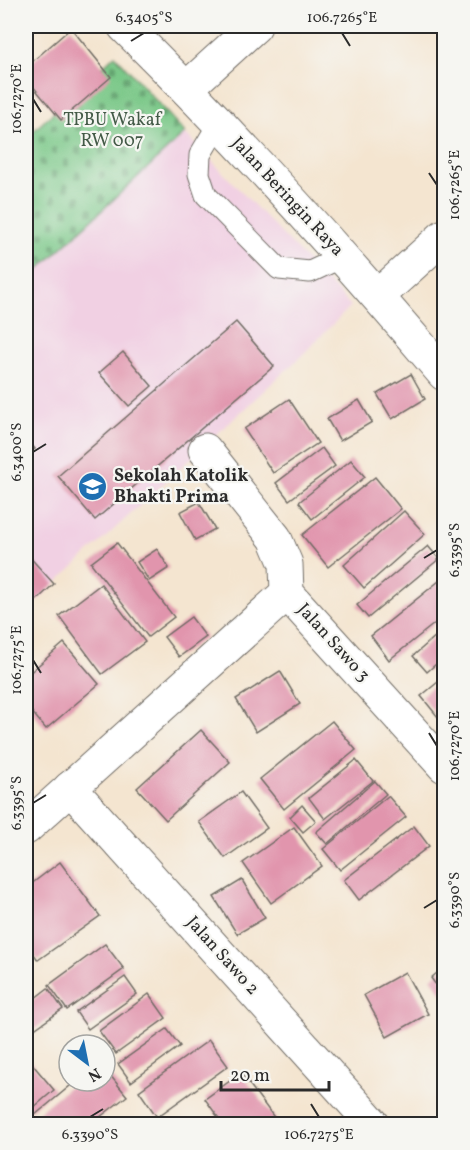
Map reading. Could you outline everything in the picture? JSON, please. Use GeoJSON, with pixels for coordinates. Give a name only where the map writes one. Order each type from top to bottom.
{"type":"FeatureCollection","features":[{"type":"Feature","properties":{"kind":"street","name":"Jalan Beringin Raya"},"geometry":{"type":"LineString","coordinates":[[124,26],[187,88],[378,296],[444,374]]}},
{"type":"Feature","properties":{"kind":"street"},"geometry":{"type":"LineString","coordinates":[[187,88],[255,26]]}},
{"type":"Feature","properties":{"kind":"street"},"geometry":{"type":"LineString","coordinates":[[378,296],[444,236]]}},
{"type":"Feature","properties":{"kind":"street","name":"Jalan Sawo 3"},"geometry":{"type":"LineString","coordinates":[[205,450],[275,538],[286,564],[287,593],[444,765]]}},
{"type":"Feature","properties":{"kind":"street"},"geometry":{"type":"LineString","coordinates":[[26,828],[287,593]]}},
{"type":"Feature","properties":{"kind":"street","name":"Jalan Sawo 2"},"geometry":{"type":"LineString","coordinates":[[70,788],[373,1125]]}},
{"type":"Feature","properties":{"kind":"lane"},"geometry":{"type":"LineString","coordinates":[[219,123],[200,155],[199,174],[206,195],[279,269],[310,272],[342,257]]}},
{"type":"Feature","properties":{"kind":"shaded area","name":"Sekolah Katolik Bhakti Prima"},"geometry":{"type":"Polygon","coordinates":[[[185,133],[351,306],[297,360],[26,611],[26,281],[185,133]]]}},
{"type":"Feature","properties":{"kind":"green space","name":"TPBU Wakaf RW 007"},"geometry":{"type":"Polygon","coordinates":[[[115,55],[185,133],[26,281],[26,138],[115,55]]]}},
{"type":"Feature","properties":{"kind":"building"},"geometry":{"type":"Polygon","coordinates":[[[71,28],[111,77],[61,120],[26,78],[26,67],[71,28]]]}},
{"type":"Feature","properties":{"kind":"building"},"geometry":{"type":"Polygon","coordinates":[[[236,322],[274,366],[95,520],[58,476],[236,322]]]}},
{"type":"Feature","properties":{"kind":"building"},"geometry":{"type":"Polygon","coordinates":[[[123,352],[152,386],[129,406],[99,373],[123,352]]]}},
{"type":"Feature","properties":{"kind":"building"},"geometry":{"type":"Polygon","coordinates":[[[411,374],[425,399],[392,419],[377,394],[411,374]]]}},
{"type":"Feature","properties":{"kind":"building"},"geometry":{"type":"Polygon","coordinates":[[[289,399],[318,443],[273,473],[244,429],[289,399]]]}},
{"type":"Feature","properties":{"kind":"building"},"geometry":{"type":"Polygon","coordinates":[[[359,400],[372,422],[340,441],[327,419],[359,400]]]}},
{"type":"Feature","properties":{"kind":"building"},"geometry":{"type":"Polygon","coordinates":[[[26,438],[35,449],[26,457],[26,438]]]}},
{"type":"Feature","properties":{"kind":"building"},"geometry":{"type":"Polygon","coordinates":[[[322,448],[335,466],[289,500],[276,483],[322,448]]]}},
{"type":"Feature","properties":{"kind":"building"},"geometry":{"type":"Polygon","coordinates":[[[351,460],[365,477],[312,519],[299,502],[351,460]]]}},
{"type":"Feature","properties":{"kind":"building"},"geometry":{"type":"Polygon","coordinates":[[[375,477],[401,509],[328,567],[302,535],[375,477]]]}},
{"type":"Feature","properties":{"kind":"building"},"geometry":{"type":"Polygon","coordinates":[[[199,502],[215,529],[195,540],[180,512],[199,502]]]}},
{"type":"Feature","properties":{"kind":"building"},"geometry":{"type":"Polygon","coordinates":[[[404,511],[425,534],[364,588],[344,565],[404,511]]]}},
{"type":"Feature","properties":{"kind":"building"},"geometry":{"type":"Polygon","coordinates":[[[117,543],[174,617],[148,637],[91,563],[117,543]]]}},
{"type":"Feature","properties":{"kind":"building"},"geometry":{"type":"Polygon","coordinates":[[[428,546],[439,559],[368,618],[357,605],[428,546]]]}},
{"type":"Feature","properties":{"kind":"building"},"geometry":{"type":"Polygon","coordinates":[[[157,549],[169,568],[149,581],[137,562],[157,549]]]}},
{"type":"Feature","properties":{"kind":"building"},"geometry":{"type":"Polygon","coordinates":[[[26,553],[54,584],[26,610],[26,553]]]}},
{"type":"Feature","properties":{"kind":"building"},"geometry":{"type":"Polygon","coordinates":[[[444,577],[444,616],[389,660],[371,636],[444,577]]]}},
{"type":"Feature","properties":{"kind":"building"},"geometry":{"type":"Polygon","coordinates":[[[101,584],[145,642],[102,674],[59,616],[101,584]]]}},
{"type":"Feature","properties":{"kind":"building"},"geometry":{"type":"Polygon","coordinates":[[[191,617],[206,637],[179,657],[164,637],[191,617]]]}},
{"type":"Feature","properties":{"kind":"building"},"geometry":{"type":"Polygon","coordinates":[[[444,629],[444,657],[427,672],[413,656],[444,629]]]}},
{"type":"Feature","properties":{"kind":"building"},"geometry":{"type":"Polygon","coordinates":[[[64,643],[99,684],[46,729],[26,705],[26,676],[64,643]]]}},
{"type":"Feature","properties":{"kind":"building"},"geometry":{"type":"Polygon","coordinates":[[[280,671],[300,704],[256,732],[236,699],[280,671]]]}},
{"type":"Feature","properties":{"kind":"building"},"geometry":{"type":"Polygon","coordinates":[[[444,677],[444,712],[438,717],[421,696],[444,677]]]}},
{"type":"Feature","properties":{"kind":"building"},"geometry":{"type":"Polygon","coordinates":[[[332,721],[356,750],[284,809],[260,779],[332,721]]]}},
{"type":"Feature","properties":{"kind":"building"},"geometry":{"type":"Polygon","coordinates":[[[201,730],[230,762],[166,820],[137,788],[201,730]]]}},
{"type":"Feature","properties":{"kind":"building"},"geometry":{"type":"Polygon","coordinates":[[[356,760],[373,781],[325,819],[309,798],[356,760]]]}},
{"type":"Feature","properties":{"kind":"building"},"geometry":{"type":"Polygon","coordinates":[[[375,781],[386,794],[327,844],[316,832],[375,781]]]}},
{"type":"Feature","properties":{"kind":"building"},"geometry":{"type":"Polygon","coordinates":[[[241,792],[267,828],[225,858],[199,822],[241,792]]]}},
{"type":"Feature","properties":{"kind":"building"},"geometry":{"type":"Polygon","coordinates":[[[388,796],[406,817],[340,870],[323,849],[388,796]]]}},
{"type":"Feature","properties":{"kind":"building"},"geometry":{"type":"Polygon","coordinates":[[[302,805],[316,821],[303,832],[290,817],[302,805]]]}},
{"type":"Feature","properties":{"kind":"building"},"geometry":{"type":"Polygon","coordinates":[[[414,826],[429,846],[359,900],[344,880],[414,826]]]}},
{"type":"Feature","properties":{"kind":"building"},"geometry":{"type":"Polygon","coordinates":[[[294,827],[322,866],[271,903],[243,863],[294,827]]]}},
{"type":"Feature","properties":{"kind":"building"},"geometry":{"type":"Polygon","coordinates":[[[60,862],[100,916],[38,960],[26,943],[26,888],[60,862]]]}},
{"type":"Feature","properties":{"kind":"building"},"geometry":{"type":"Polygon","coordinates":[[[242,880],[265,918],[237,934],[214,897],[242,880]]]}},
{"type":"Feature","properties":{"kind":"building"},"geometry":{"type":"Polygon","coordinates":[[[105,944],[124,969],[67,1010],[49,985],[105,944]]]}},
{"type":"Feature","properties":{"kind":"building"},"geometry":{"type":"Polygon","coordinates":[[[444,967],[444,996],[431,978],[444,967]]]}},
{"type":"Feature","properties":{"kind":"building"},"geometry":{"type":"Polygon","coordinates":[[[405,972],[428,1014],[387,1037],[364,995],[405,972]]]}},
{"type":"Feature","properties":{"kind":"building"},"geometry":{"type":"Polygon","coordinates":[[[125,977],[137,994],[88,1029],[76,1012],[125,977]]]}},
{"type":"Feature","properties":{"kind":"building"},"geometry":{"type":"Polygon","coordinates":[[[48,988],[63,1009],[33,1030],[26,1021],[26,1005],[48,988]]]}},
{"type":"Feature","properties":{"kind":"building"},"geometry":{"type":"Polygon","coordinates":[[[149,994],[166,1018],[117,1053],[117,1033],[100,1033],[99,1031],[149,994]]]}},
{"type":"Feature","properties":{"kind":"building"},"geometry":{"type":"Polygon","coordinates":[[[167,1029],[180,1046],[131,1082],[118,1064],[167,1029]]]}},
{"type":"Feature","properties":{"kind":"building"},"geometry":{"type":"Polygon","coordinates":[[[209,1040],[228,1066],[157,1117],[139,1091],[209,1040]]]}},
{"type":"Feature","properties":{"kind":"building"},"geometry":{"type":"Polygon","coordinates":[[[28,1059],[54,1090],[26,1114],[26,1061],[28,1059]]]}},
{"type":"Feature","properties":{"kind":"building"},"geometry":{"type":"Polygon","coordinates":[[[241,1073],[279,1124],[223,1124],[205,1099],[241,1073]]]}},
{"type":"Feature","properties":{"kind":"building"},"geometry":{"type":"Polygon","coordinates":[[[117,1084],[127,1096],[91,1124],[33,1124],[29,1120],[62,1093],[117,1093],[117,1084]]]}},
{"type":"Feature","properties":{"kind":"place","name":"Sekolah Katolik Bhakti Prima"},"geometry":{"type":"Point","coordinates":[93,486]}}]}
